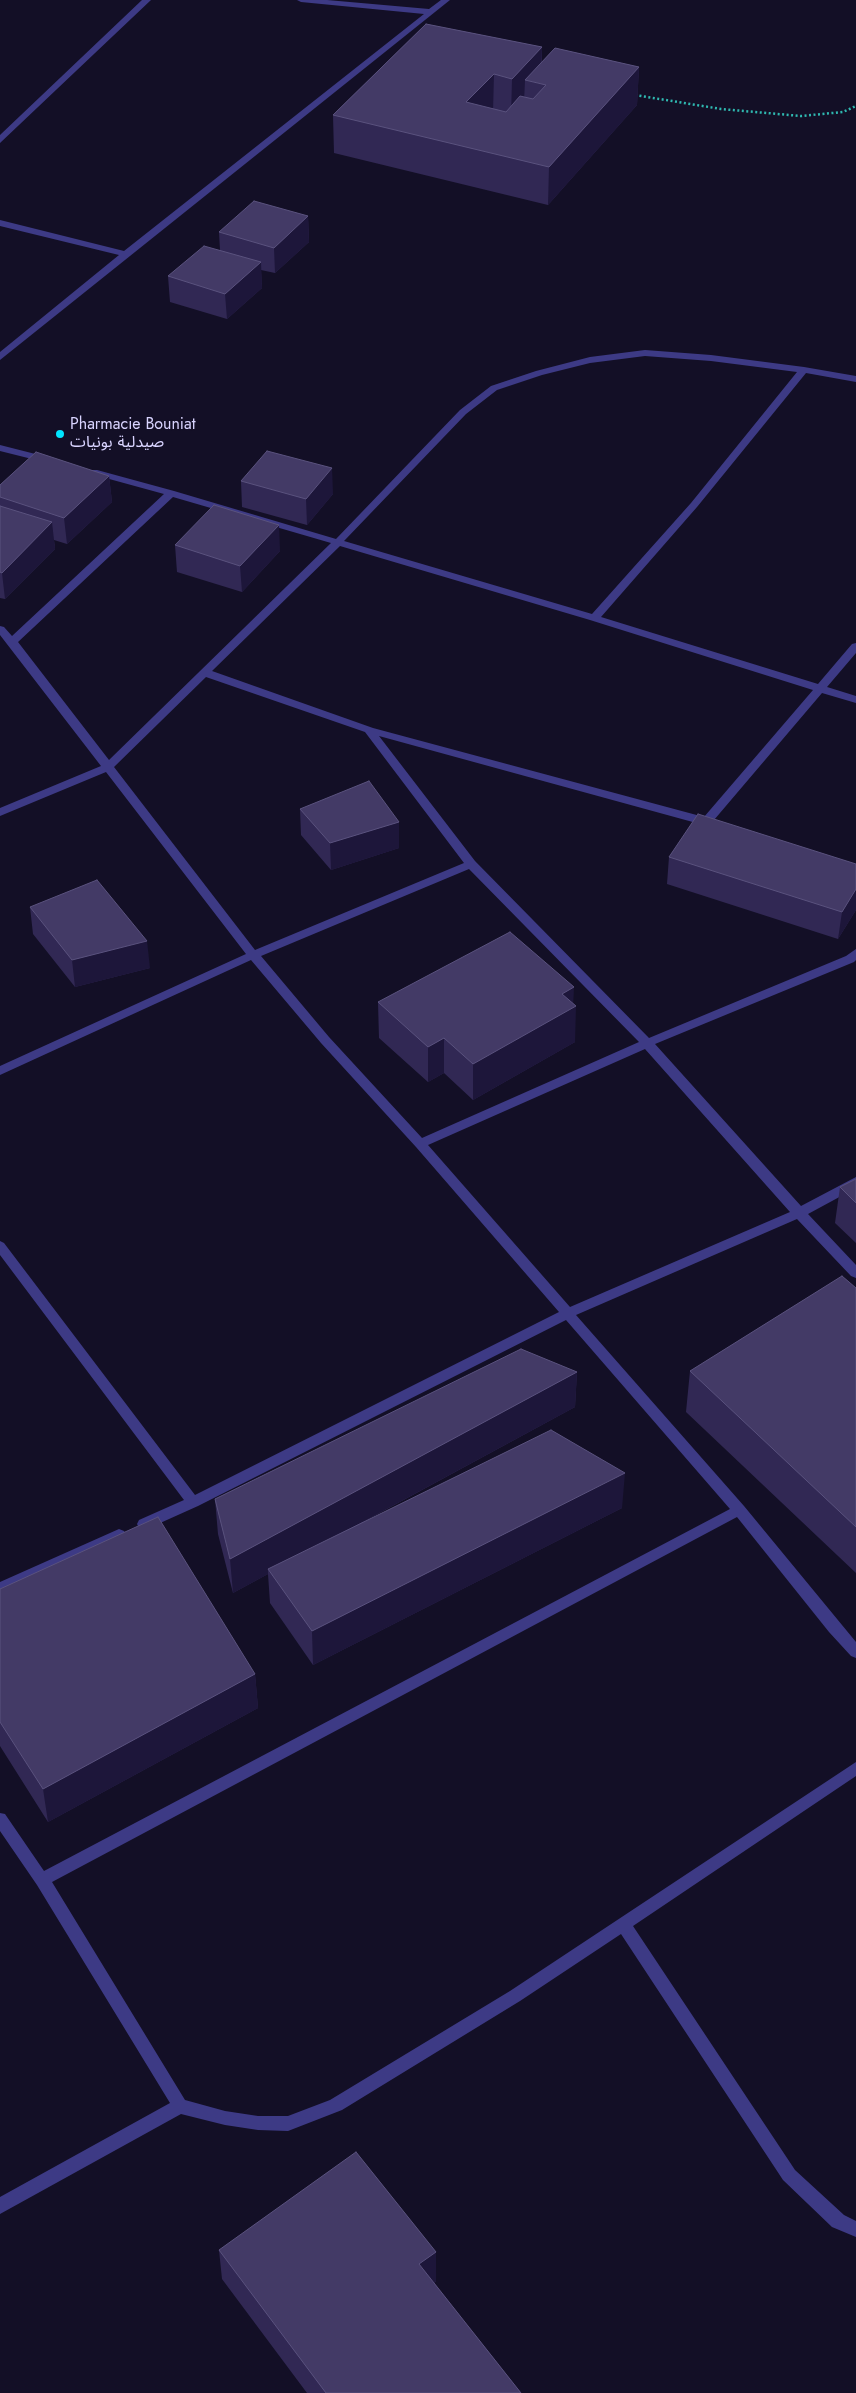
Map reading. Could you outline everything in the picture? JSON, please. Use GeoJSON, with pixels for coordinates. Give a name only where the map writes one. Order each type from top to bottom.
{"type":"FeatureCollection","features":[{"type":"Feature","properties":{"kind":"street"},"geometry":{"type":"LineString","coordinates":[[1,138],[147,0]]}},
{"type":"Feature","properties":{"kind":"street"},"geometry":{"type":"LineString","coordinates":[[301,0],[432,12]]}},
{"type":"Feature","properties":{"kind":"street"},"geometry":{"type":"LineString","coordinates":[[0,357],[126,254],[446,0]]}},
{"type":"Feature","properties":{"kind":"street"},"geometry":{"type":"LineString","coordinates":[[0,223],[126,254]]}},
{"type":"Feature","properties":{"kind":"street"},"geometry":{"type":"LineString","coordinates":[[0,812],[108,767],[338,542],[463,412],[494,388],[590,360],[645,352],[711,358],[856,379]]}},
{"type":"Feature","properties":{"kind":"street"},"geometry":{"type":"LineString","coordinates":[[594,618],[694,504],[804,370]]}},
{"type":"Feature","properties":{"kind":"street"},"geometry":{"type":"LineString","coordinates":[[0,448],[57,463]]}},
{"type":"Feature","properties":{"kind":"street"},"geometry":{"type":"LineString","coordinates":[[86,470],[171,492],[594,618],[856,700]]}},
{"type":"Feature","properties":{"kind":"street"},"geometry":{"type":"LineString","coordinates":[[12,642],[171,492]]}},
{"type":"Feature","properties":{"kind":"street"},"geometry":{"type":"LineString","coordinates":[[0,629],[12,642],[253,955],[325,1040],[420,1144],[739,1510],[834,1628],[856,1652]]}},
{"type":"Feature","properties":{"kind":"street"},"geometry":{"type":"LineString","coordinates":[[706,822],[856,646]]}},
{"type":"Feature","properties":{"kind":"street"},"geometry":{"type":"LineString","coordinates":[[203,672],[369,730],[724,827]]}},
{"type":"Feature","properties":{"kind":"street"},"geometry":{"type":"LineString","coordinates":[[369,730],[471,864],[647,1043],[798,1213],[856,1273]]}},
{"type":"Feature","properties":{"kind":"street"},"geometry":{"type":"LineString","coordinates":[[0,1072],[253,955],[471,864]]}},
{"type":"Feature","properties":{"kind":"street"},"geometry":{"type":"LineString","coordinates":[[420,1144],[647,1043],[854,959]]}},
{"type":"Feature","properties":{"kind":"street"},"geometry":{"type":"LineString","coordinates":[[0,1588],[193,1502],[568,1313],[798,1213],[856,1182]]}},
{"type":"Feature","properties":{"kind":"street"},"geometry":{"type":"LineString","coordinates":[[0,1246],[193,1502]]}},
{"type":"Feature","properties":{"kind":"street"},"geometry":{"type":"LineString","coordinates":[[42,1880],[739,1510]]}},
{"type":"Feature","properties":{"kind":"street"},"geometry":{"type":"LineString","coordinates":[[0,1819],[42,1880],[180,2106],[225,2118],[258,2123],[288,2124],[336,2105],[515,1996],[624,1926],[856,1768]]}},
{"type":"Feature","properties":{"kind":"street"},"geometry":{"type":"LineString","coordinates":[[624,1926],[789,2175],[838,2221],[856,2230]]}},
{"type":"Feature","properties":{"kind":"street"},"geometry":{"type":"LineString","coordinates":[[0,2206],[180,2106]]}},
{"type":"Feature","properties":{"kind":"path"},"geometry":{"type":"LineString","coordinates":[[628,93],[721,109],[800,116],[843,112],[856,106]]}},
{"type":"Feature","properties":{"kind":"building"},"geometry":{"type":"Polygon","coordinates":[[[426,24],[542,47],[512,79],[494,74],[466,102],[506,112],[520,96],[533,99],[546,85],[525,80],[555,48],[639,67],[549,167],[333,115],[426,24]]]}},
{"type":"Feature","properties":{"kind":"building"},"geometry":{"type":"Polygon","coordinates":[[[254,201],[308,216],[274,248],[219,232],[254,201]]]}},
{"type":"Feature","properties":{"kind":"building"},"geometry":{"type":"Polygon","coordinates":[[[204,246],[261,262],[225,294],[168,276],[204,246]]]}},
{"type":"Feature","properties":{"kind":"building"},"geometry":{"type":"Polygon","coordinates":[[[267,451],[332,468],[306,499],[241,481],[267,451]]]}},
{"type":"Feature","properties":{"kind":"building"},"geometry":{"type":"Polygon","coordinates":[[[36,452],[109,476],[64,518],[0,497],[0,485],[36,452]]]}},
{"type":"Feature","properties":{"kind":"building"},"geometry":{"type":"Polygon","coordinates":[[[214,505],[279,525],[240,566],[175,545],[214,505]]]}},
{"type":"Feature","properties":{"kind":"building"},"geometry":{"type":"Polygon","coordinates":[[[0,506],[52,522],[2,573],[0,572],[0,506]]]}},
{"type":"Feature","properties":{"kind":"building"},"geometry":{"type":"Polygon","coordinates":[[[369,781],[399,822],[330,843],[300,809],[369,781]]]}},
{"type":"Feature","properties":{"kind":"building"},"geometry":{"type":"Polygon","coordinates":[[[698,814],[856,864],[856,889],[842,912],[669,857],[698,814]]]}},
{"type":"Feature","properties":{"kind":"building"},"geometry":{"type":"Polygon","coordinates":[[[97,880],[147,941],[72,960],[30,907],[97,880]]]}},
{"type":"Feature","properties":{"kind":"building"},"geometry":{"type":"Polygon","coordinates":[[[510,932],[574,987],[562,994],[576,1006],[473,1064],[444,1038],[428,1047],[378,1002],[510,932]]]}},
{"type":"Feature","properties":{"kind":"building"},"geometry":{"type":"Polygon","coordinates":[[[856,1179],[856,1203],[840,1187],[856,1179]]]}},
{"type":"Feature","properties":{"kind":"building"},"geometry":{"type":"Polygon","coordinates":[[[842,1276],[856,1288],[856,1527],[690,1371],[842,1276]]]}},
{"type":"Feature","properties":{"kind":"building"},"geometry":{"type":"Polygon","coordinates":[[[521,1349],[577,1372],[230,1559],[215,1499],[521,1349]]]}},
{"type":"Feature","properties":{"kind":"building"},"geometry":{"type":"Polygon","coordinates":[[[551,1430],[625,1473],[312,1631],[268,1569],[551,1430]]]}},
{"type":"Feature","properties":{"kind":"building"},"geometry":{"type":"Polygon","coordinates":[[[158,1517],[255,1674],[43,1789],[0,1722],[0,1589],[158,1517]]]}},
{"type":"Feature","properties":{"kind":"building"},"geometry":{"type":"Polygon","coordinates":[[[356,2152],[436,2252],[419,2264],[521,2393],[326,2393],[219,2250],[356,2152]]]}},
{"type":"Feature","properties":{"kind":"place","name":"Pharmacie Bouniat صيدلية بونيات"},"geometry":{"type":"Point","coordinates":[60,434]}}]}
